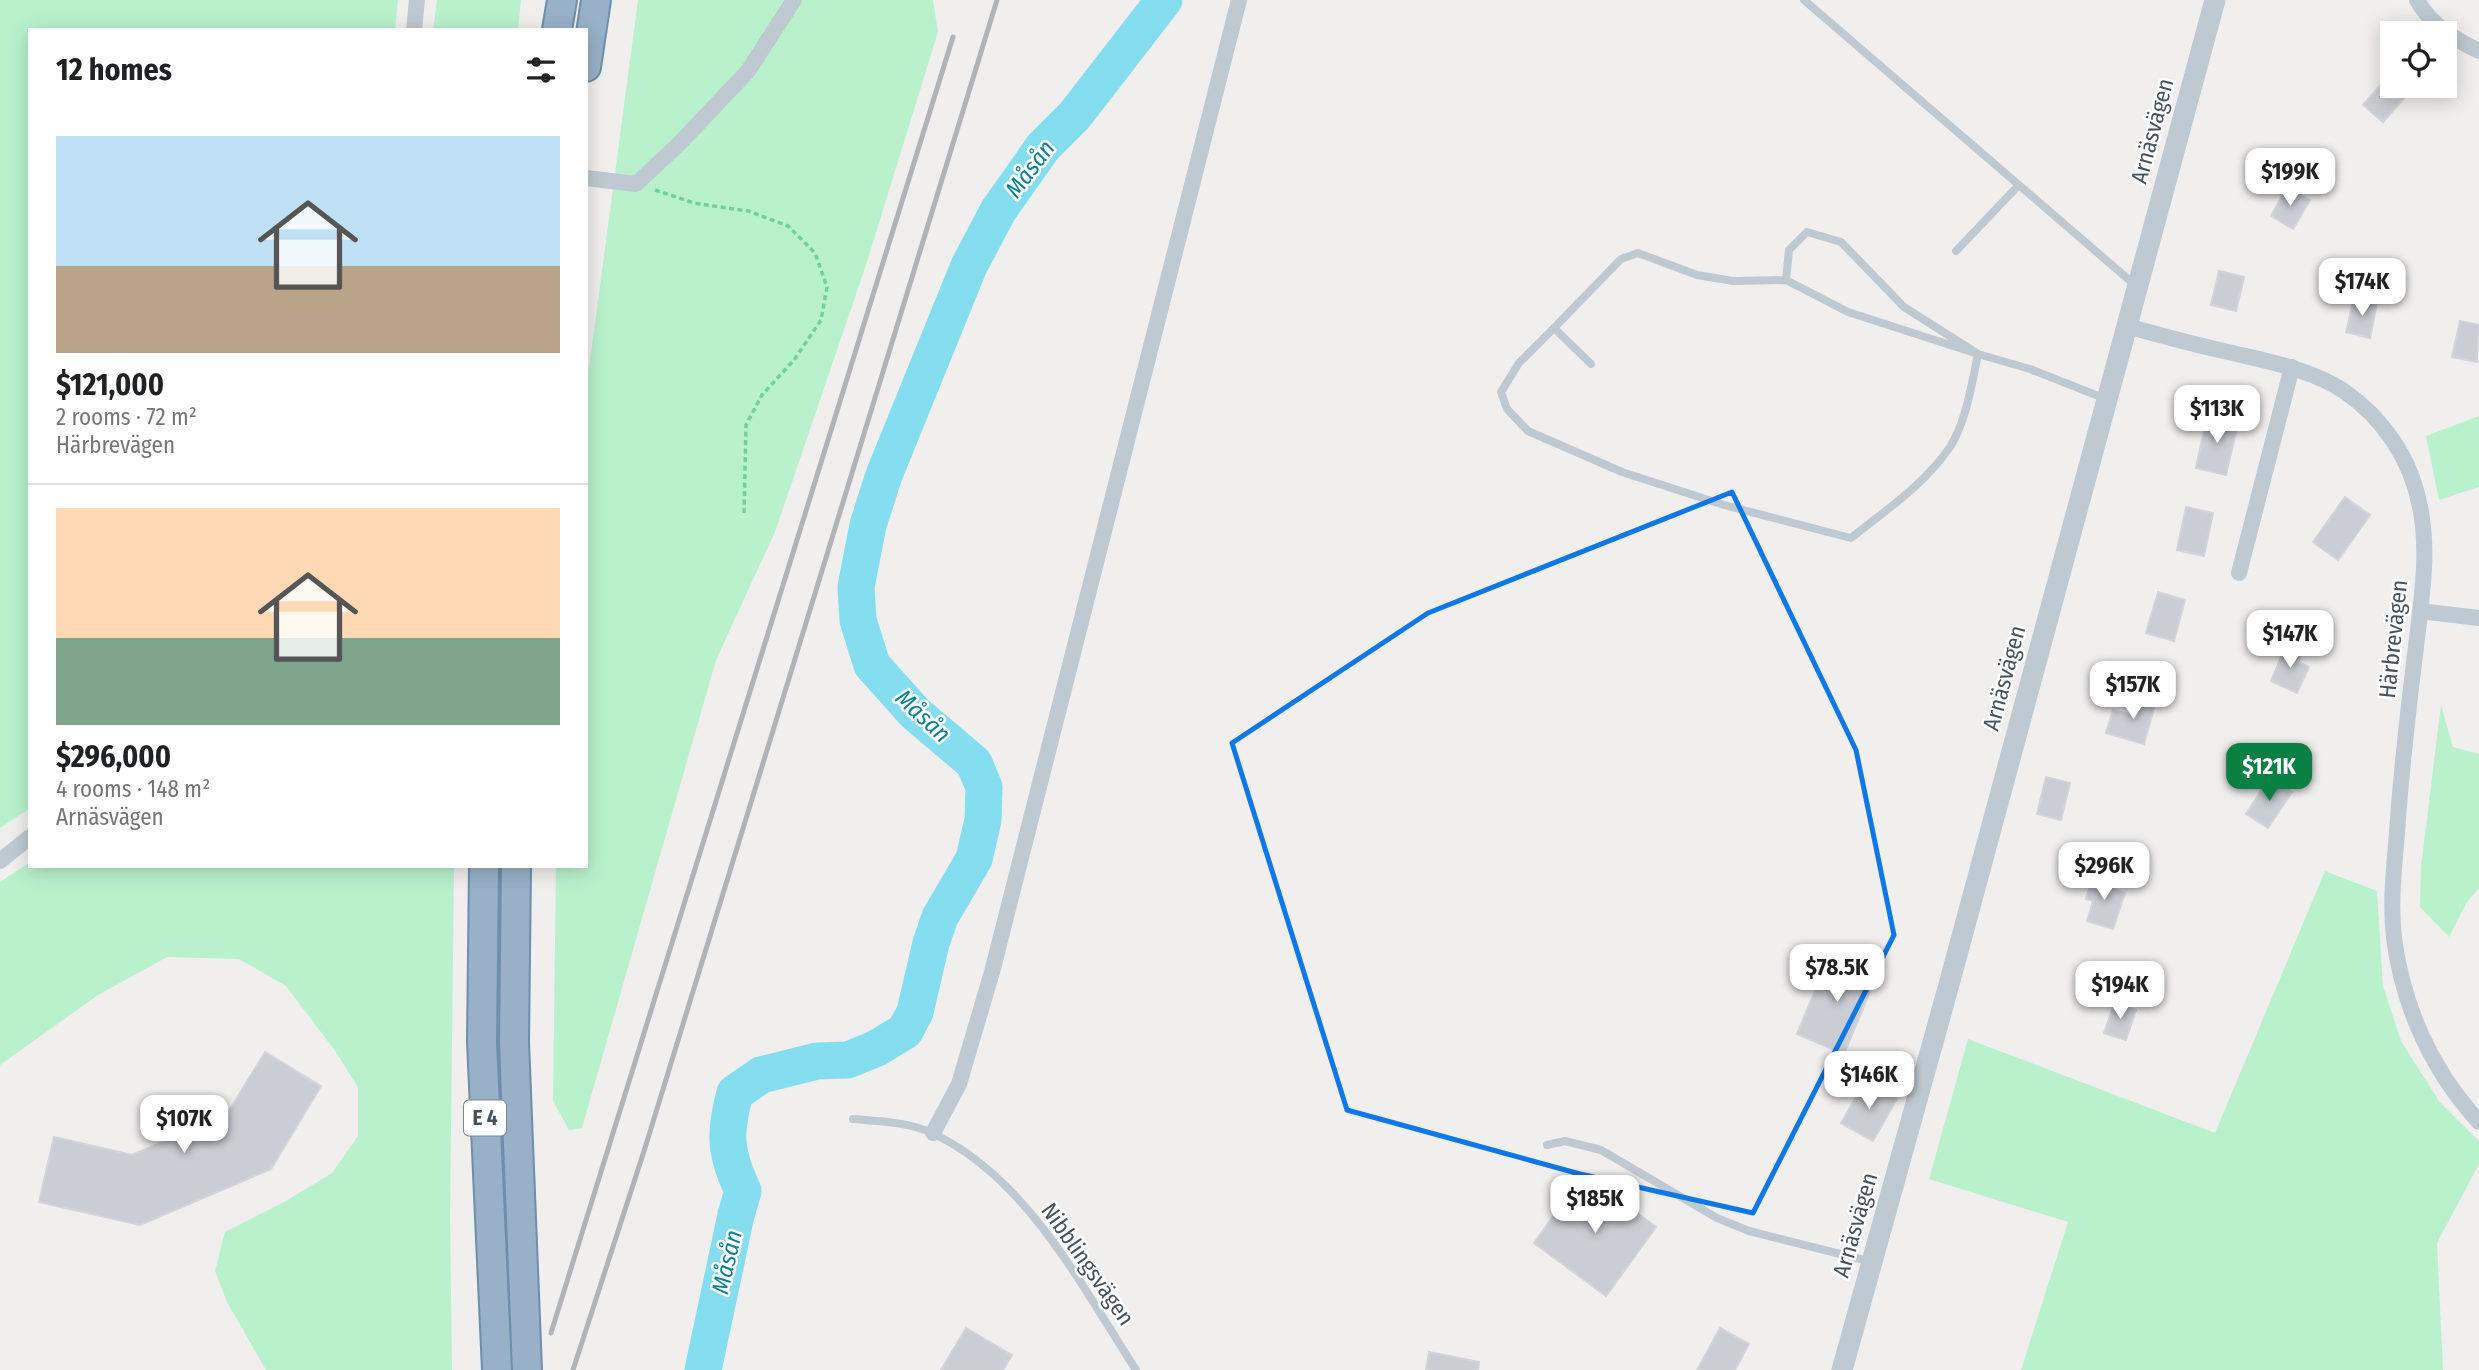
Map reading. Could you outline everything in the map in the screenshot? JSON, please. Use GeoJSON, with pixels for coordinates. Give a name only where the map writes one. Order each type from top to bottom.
{"type":"FeatureCollection","features":[{"type":"Feature","properties":{"kind":"highway"},"geometry":{"type":"LineString","coordinates":[[557,28],[562,0]]}},
{"type":"Feature","properties":{"kind":"highway"},"geometry":{"type":"LineString","coordinates":[[588,54],[596,0]]}},
{"type":"Feature","properties":{"kind":"highway","name":"E 4"},"geometry":{"type":"LineString","coordinates":[[484,868],[482,1042],[497,1370]]}},
{"type":"Feature","properties":{"kind":"highway","name":"E 4"},"geometry":{"type":"LineString","coordinates":[[516,868],[514,1042],[527,1370]]}},
{"type":"Feature","properties":{"kind":"street"},"geometry":{"type":"LineString","coordinates":[[414,28],[417,0]]}},
{"type":"Feature","properties":{"kind":"street"},"geometry":{"type":"LineString","coordinates":[[588,178],[636,184],[679,144],[748,71],[794,0]]}},
{"type":"Feature","properties":{"kind":"street"},"geometry":{"type":"LineString","coordinates":[[933,1133],[959,1084],[992,972],[1239,0]]}},
{"type":"Feature","properties":{"kind":"street","name":"Arnäsvägen"},"geometry":{"type":"LineString","coordinates":[[1842,1370],[2215,0]]}},
{"type":"Feature","properties":{"kind":"street"},"geometry":{"type":"LineString","coordinates":[[2417,0],[2424,12],[2446,33],[2479,51]]}},
{"type":"Feature","properties":{"kind":"street","name":"Härbrevägen"},"geometry":{"type":"LineString","coordinates":[[2127,326],[2292,367],[2335,386],[2360,404],[2390,435],[2412,475],[2424,528],[2424,550],[2392,891],[2394,937],[2401,978],[2414,1020],[2430,1055],[2479,1122]]}},
{"type":"Feature","properties":{"kind":"street"},"geometry":{"type":"LineString","coordinates":[[2239,573],[2292,367]]}},
{"type":"Feature","properties":{"kind":"street"},"geometry":{"type":"LineString","coordinates":[[2420,611],[2479,618]]}},
{"type":"Feature","properties":{"kind":"street"},"geometry":{"type":"LineString","coordinates":[[0,861],[28,839]]}},
{"type":"Feature","properties":{"kind":"lane"},"geometry":{"type":"LineString","coordinates":[[1804,0],[2137,287]]}},
{"type":"Feature","properties":{"kind":"lane"},"geometry":{"type":"LineString","coordinates":[[1956,251],[2018,186]]}},
{"type":"Feature","properties":{"kind":"lane"},"geometry":{"type":"LineString","coordinates":[[1786,280],[1789,250],[1807,232],[1841,243],[1904,307],[1978,354]]}},
{"type":"Feature","properties":{"kind":"lane"},"geometry":{"type":"LineString","coordinates":[[1978,354],[1968,402],[1951,445],[1917,486],[1851,538],[1736,508],[1622,472],[1528,431],[1507,409],[1501,392],[1519,363],[1621,259],[1638,253],[1697,275],[1733,281],[1786,280],[1848,312],[2030,369],[2106,399]]}},
{"type":"Feature","properties":{"kind":"lane"},"geometry":{"type":"LineString","coordinates":[[1554,328],[1591,364]]}},
{"type":"Feature","properties":{"kind":"lane","name":"Nibblingsvägen"},"geometry":{"type":"LineString","coordinates":[[853,1119],[886,1122],[933,1133],[972,1157],[1009,1189],[1051,1238],[1136,1370]]}},
{"type":"Feature","properties":{"kind":"lane"},"geometry":{"type":"LineString","coordinates":[[1547,1145],[1565,1141],[1601,1150],[1717,1218],[1749,1231],[1872,1262]]}},
{"type":"Feature","properties":{"kind":"path"},"geometry":{"type":"LineString","coordinates":[[636,184],[694,203],[748,211],[788,226],[815,253],[827,287],[821,320],[794,360],[762,395],[746,425],[744,516]]}},
{"type":"Feature","properties":{"kind":"highlighted area"},"geometry":{"type":"Polygon","coordinates":[[[1732,492],[1856,750],[1894,935],[1753,1213],[1580,1174],[1347,1110],[1232,743],[1428,613],[1732,492]]]}},
{"type":"Feature","properties":{"kind":"green space"},"geometry":{"type":"Polygon","coordinates":[[[0,0],[398,0],[395,28],[28,28],[28,809],[0,828],[0,0]]]}},
{"type":"Feature","properties":{"kind":"green space"},"geometry":{"type":"Polygon","coordinates":[[[437,0],[521,0],[518,28],[433,28],[437,0]]]}},
{"type":"Feature","properties":{"kind":"green space"},"geometry":{"type":"Polygon","coordinates":[[[638,0],[933,0],[938,32],[866,265],[775,532],[716,660],[582,1128],[569,1130],[553,1101],[556,868],[588,868],[588,376],[638,0]]]}},
{"type":"Feature","properties":{"kind":"green space"},"geometry":{"type":"Polygon","coordinates":[[[2479,416],[2479,487],[2439,500],[2426,436],[2479,416]]]}},
{"type":"Feature","properties":{"kind":"green space"},"geometry":{"type":"Polygon","coordinates":[[[2441,705],[2453,747],[2479,754],[2479,888],[2467,902],[2449,937],[2420,907],[2421,867],[2441,705]]]}},
{"type":"Feature","properties":{"kind":"green space"},"geometry":{"type":"Polygon","coordinates":[[[28,863],[28,868],[454,868],[450,1217],[452,1370],[266,1370],[227,1302],[215,1271],[225,1232],[286,1201],[332,1173],[358,1136],[358,1087],[333,1048],[286,986],[239,959],[167,957],[98,995],[0,1065],[0,882],[28,863]]]}},
{"type":"Feature","properties":{"kind":"green space"},"geometry":{"type":"Polygon","coordinates":[[[2325,871],[2377,891],[2383,986],[2401,1041],[2439,1101],[2479,1141],[2479,1164],[2437,1243],[2443,1370],[2021,1370],[2068,1222],[1929,1179],[1968,1039],[2215,1133],[2325,871]]]}},
{"type":"Feature","properties":{"kind":"building"},"geometry":{"type":"Polygon","coordinates":[[[2380,86],[2380,98],[2404,98],[2383,122],[2363,105],[2380,86]]]}},
{"type":"Feature","properties":{"kind":"building"},"geometry":{"type":"Polygon","coordinates":[[[2287,187],[2310,200],[2293,229],[2271,216],[2287,187]]]}},
{"type":"Feature","properties":{"kind":"building"},"geometry":{"type":"Polygon","coordinates":[[[2219,271],[2244,277],[2236,311],[2211,305],[2219,271]]]}},
{"type":"Feature","properties":{"kind":"building"},"geometry":{"type":"Polygon","coordinates":[[[2354,298],[2377,303],[2370,338],[2346,332],[2354,298]]]}},
{"type":"Feature","properties":{"kind":"building"},"geometry":{"type":"Polygon","coordinates":[[[2460,321],[2479,325],[2477,362],[2452,357],[2460,321]]]}},
{"type":"Feature","properties":{"kind":"building"},"geometry":{"type":"Polygon","coordinates":[[[2207,416],[2238,423],[2226,475],[2196,468],[2207,416]]]}},
{"type":"Feature","properties":{"kind":"building"},"geometry":{"type":"Polygon","coordinates":[[[2345,497],[2370,515],[2338,560],[2313,542],[2345,497]]]}},
{"type":"Feature","properties":{"kind":"building"},"geometry":{"type":"Polygon","coordinates":[[[2186,507],[2213,513],[2204,556],[2177,550],[2186,507]]]}},
{"type":"Feature","properties":{"kind":"building"},"geometry":{"type":"Polygon","coordinates":[[[2158,592],[2185,600],[2174,641],[2146,633],[2158,592]]]}},
{"type":"Feature","properties":{"kind":"building"},"geometry":{"type":"Polygon","coordinates":[[[2286,645],[2302,653],[2298,662],[2309,667],[2297,693],[2271,681],[2286,645]]]}},
{"type":"Feature","properties":{"kind":"building"},"geometry":{"type":"Polygon","coordinates":[[[2135,694],[2156,701],[2144,744],[2106,733],[2113,710],[2129,714],[2135,694]]]}},
{"type":"Feature","properties":{"kind":"building"},"geometry":{"type":"Polygon","coordinates":[[[2046,777],[2070,783],[2061,820],[2037,814],[2046,777]]]}},
{"type":"Feature","properties":{"kind":"building"},"geometry":{"type":"Polygon","coordinates":[[[2270,777],[2292,792],[2268,828],[2246,814],[2270,777]]]}},
{"type":"Feature","properties":{"kind":"building"},"geometry":{"type":"Polygon","coordinates":[[[2093,875],[2116,883],[2114,889],[2125,893],[2113,929],[2087,921],[2093,901],[2086,899],[2093,875]]]}},
{"type":"Feature","properties":{"kind":"building"},"geometry":{"type":"Polygon","coordinates":[[[1830,955],[1877,975],[1844,1054],[1797,1034],[1830,955]]]}},
{"type":"Feature","properties":{"kind":"building"},"geometry":{"type":"Polygon","coordinates":[[[2115,1002],[2136,1010],[2126,1040],[2104,1033],[2115,1002]]]}},
{"type":"Feature","properties":{"kind":"building"},"geometry":{"type":"Polygon","coordinates":[[[265,1052],[321,1086],[271,1169],[140,1225],[39,1202],[54,1137],[132,1155],[227,1114],[265,1052]]]}},
{"type":"Feature","properties":{"kind":"building"},"geometry":{"type":"Polygon","coordinates":[[[1865,1081],[1897,1099],[1873,1141],[1841,1123],[1865,1081]]]}},
{"type":"Feature","properties":{"kind":"building"},"geometry":{"type":"Polygon","coordinates":[[[1584,1174],[1656,1227],[1606,1296],[1534,1243],[1584,1174]]]}},
{"type":"Feature","properties":{"kind":"building"},"geometry":{"type":"Polygon","coordinates":[[[966,1328],[1012,1355],[1003,1370],[941,1370],[966,1328]]]}},
{"type":"Feature","properties":{"kind":"building"},"geometry":{"type":"Polygon","coordinates":[[[1720,1328],[1749,1344],[1735,1370],[1697,1370],[1720,1328]]]}},
{"type":"Feature","properties":{"kind":"building"},"geometry":{"type":"Polygon","coordinates":[[[1429,1352],[1479,1362],[1478,1370],[1426,1370],[1429,1352]]]}},
{"type":"Feature","properties":{"kind":"waterway","name":"Måsån"},"geometry":{"type":"LineString","coordinates":[[703,1370],[743,1191],[728,1143],[729,1120],[735,1093],[761,1075],[817,1061],[848,1060],[877,1048],[905,1031],[915,1012],[940,917],[974,859],[983,820],[984,787],[974,763],[915,713],[872,665],[858,620],[856,587],[868,525],[884,475],[969,266],[998,211],[1043,147],[1075,115],[1164,0]]}},
{"type":"Feature","properties":{"kind":"railway"},"geometry":{"type":"LineString","coordinates":[[573,1370],[645,1148],[997,0]]}},
{"type":"Feature","properties":{"kind":"railway"},"geometry":{"type":"LineString","coordinates":[[551,1333],[953,37]]}}]}
